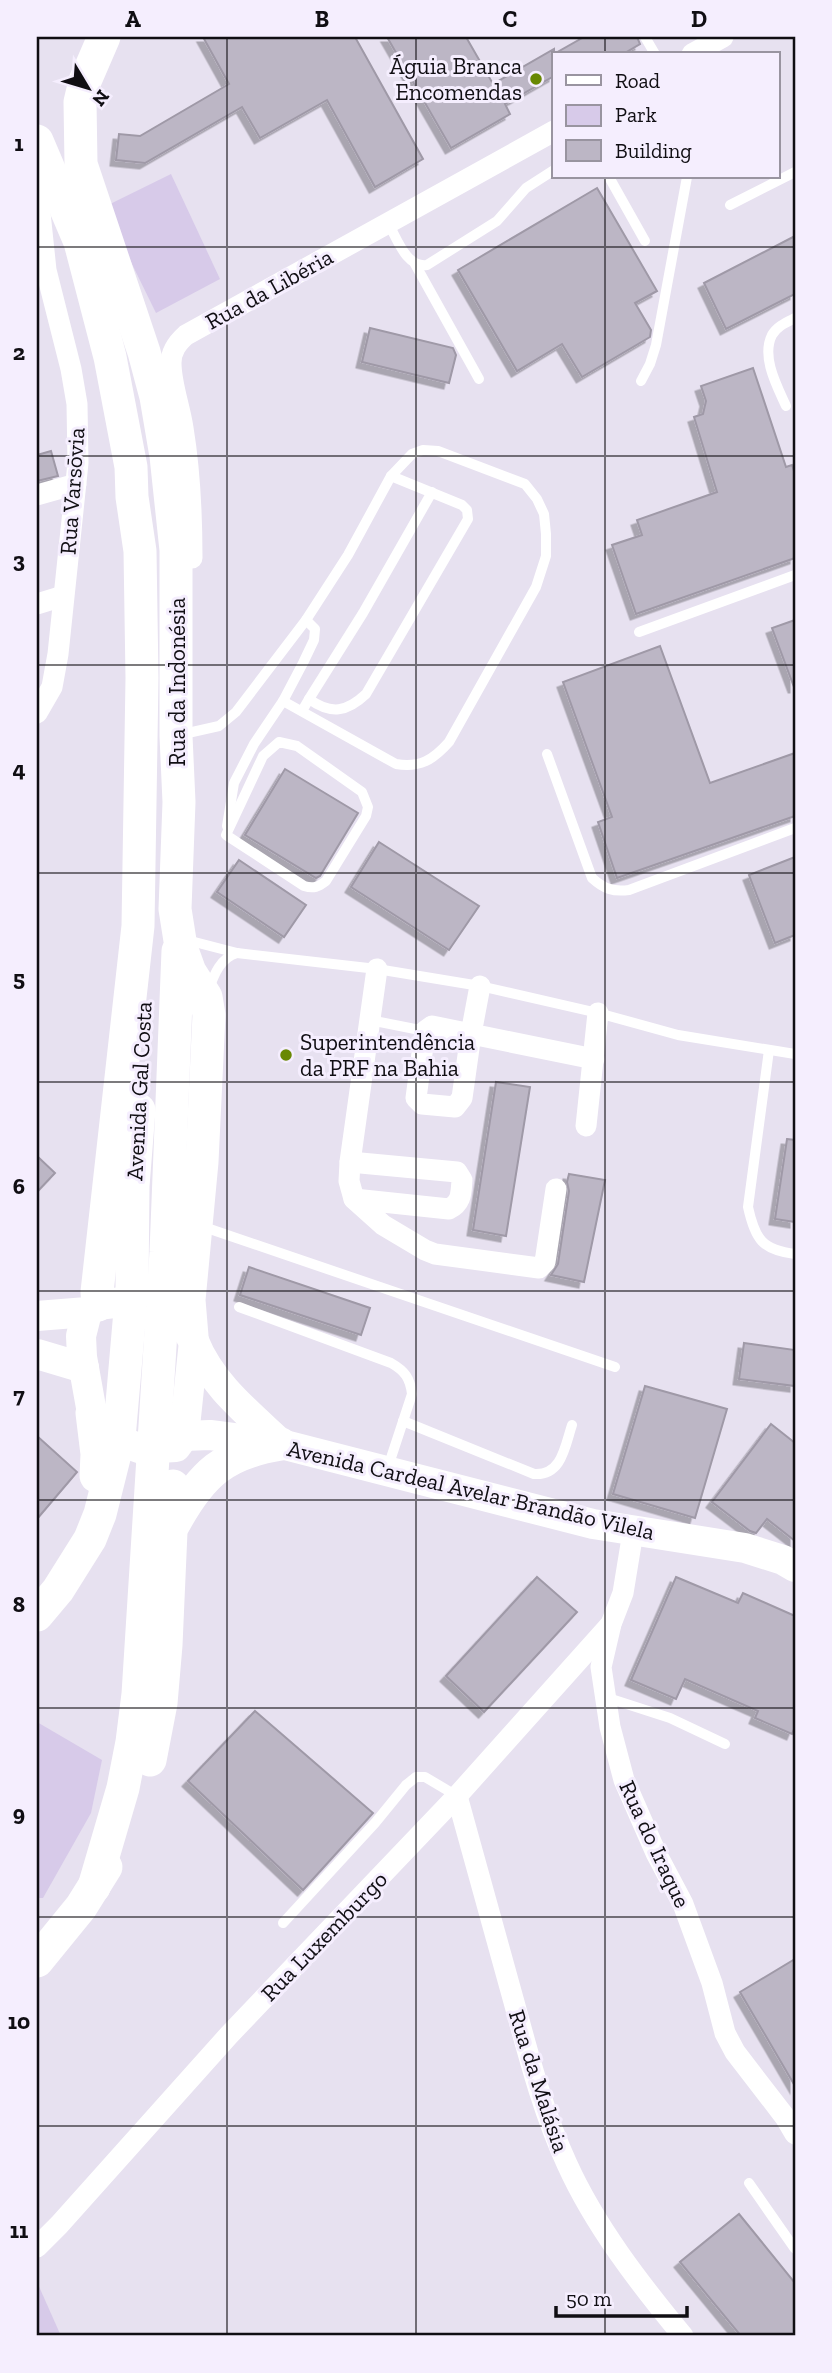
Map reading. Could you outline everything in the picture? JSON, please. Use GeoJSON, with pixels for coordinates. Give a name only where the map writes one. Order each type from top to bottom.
{"type":"FeatureCollection","features":[{"type":"Feature","properties":{"kind":"main road","name":"Rua da Indonésia"},"geometry":{"type":"LineString","coordinates":[[104,37],[85,81],[80,102],[81,164],[144,352],[156,397],[166,456],[176,550],[176,736],[179,802],[176,909],[179,938],[190,972],[206,997],[208,1041],[202,1163],[189,1300],[193,1338],[180,1441]]}},
{"type":"Feature","properties":{"kind":"main road","name":"Rua da Indonésia"},"geometry":{"type":"LineString","coordinates":[[37,141],[80,242],[110,357],[131,467],[132,497],[140,551],[141,601],[138,926]]}},
{"type":"Feature","properties":{"kind":"main road","name":"Avenida Gal Costa"},"geometry":{"type":"LineString","coordinates":[[37,1615],[58,1590],[90,1539],[100,1514],[119,1438],[133,1255],[133,1185],[143,1049],[144,962],[138,926]]}},
{"type":"Feature","properties":{"kind":"main road","name":"Avenida Gal Costa"},"geometry":{"type":"LineString","coordinates":[[37,1594],[60,1564],[77,1534],[89,1506],[96,1479],[97,1454],[81,1336],[97,1292],[138,926]]}},
{"type":"Feature","properties":{"kind":"main road"},"geometry":{"type":"LineString","coordinates":[[94,1887],[123,1788],[138,1694],[166,1252],[179,938]]}},
{"type":"Feature","properties":{"kind":"main road","name":"Rua da Indonésia"},"geometry":{"type":"LineString","coordinates":[[93,1308],[134,1301],[148,1304],[172,1317],[193,1338],[201,1358],[220,1386],[281,1444]]}},
{"type":"Feature","properties":{"kind":"main road"},"geometry":{"type":"LineString","coordinates":[[37,1316],[93,1308]]}},
{"type":"Feature","properties":{"kind":"main road"},"geometry":{"type":"LineString","coordinates":[[37,1354],[84,1368]]}},
{"type":"Feature","properties":{"kind":"main road","name":"Avenida Cardeal Avelar Brandão Vilela"},"geometry":{"type":"LineString","coordinates":[[92,1413],[108,1434],[122,1443],[142,1449],[210,1435],[281,1444],[632,1532],[745,1548],[783,1560],[795,1567]]}},
{"type":"Feature","properties":{"kind":"main road"},"geometry":{"type":"LineString","coordinates":[[37,1961],[81,1907],[114,1856],[133,1814],[149,1768],[161,1703],[171,1529],[180,1441]]}},
{"type":"Feature","properties":{"kind":"main road"},"geometry":{"type":"LineString","coordinates":[[171,1529],[195,1487],[219,1464],[255,1448],[281,1444]]}},
{"type":"Feature","properties":{"kind":"street"},"geometry":{"type":"LineString","coordinates":[[697,52],[717,44]]}},
{"type":"Feature","properties":{"kind":"street","name":"Rua da Libéria"},"geometry":{"type":"LineString","coordinates":[[192,558],[191,491],[171,364],[172,353],[178,342],[186,335],[552,132]]}},
{"type":"Feature","properties":{"kind":"street","name":"Rua Varsōvia"},"geometry":{"type":"LineString","coordinates":[[37,192],[41,272],[71,369],[77,404],[79,442],[58,654],[51,687],[37,713]]}},
{"type":"Feature","properties":{"kind":"street"},"geometry":{"type":"LineString","coordinates":[[37,495],[76,484]]}},
{"type":"Feature","properties":{"kind":"street"},"geometry":{"type":"LineString","coordinates":[[37,604],[64,596]]}},
{"type":"Feature","properties":{"kind":"street"},"geometry":{"type":"LineString","coordinates":[[377,968],[350,1162],[349,1181],[354,1199],[383,1225],[435,1254],[538,1268],[545,1262],[556,1189]]}},
{"type":"Feature","properties":{"kind":"street"},"geometry":{"type":"LineString","coordinates":[[480,986],[471,1034],[462,1098],[455,1107],[428,1106],[419,1102],[416,1098],[425,1031],[432,1026],[471,1034],[594,1059]]}},
{"type":"Feature","properties":{"kind":"street"},"geometry":{"type":"LineString","coordinates":[[586,1126],[598,1013]]}},
{"type":"Feature","properties":{"kind":"street"},"geometry":{"type":"LineString","coordinates":[[350,1162],[457,1172],[462,1180],[460,1199],[456,1206],[449,1209],[354,1199]]}},
{"type":"Feature","properties":{"kind":"street","name":"Rua do Iraque"},"geometry":{"type":"LineString","coordinates":[[632,1532],[622,1593],[611,1624],[601,1667],[624,1780],[656,1853],[683,1904],[712,1983],[725,2033],[735,2052],[795,2134]]}},
{"type":"Feature","properties":{"kind":"street","name":"Rua Luxemburgo"},"geometry":{"type":"LineString","coordinates":[[37,2247],[229,2035],[457,1796],[611,1624]]}},
{"type":"Feature","properties":{"kind":"street","name":"Rua da Malásia"},"geometry":{"type":"LineString","coordinates":[[457,1796],[552,2129],[568,2167],[609,2237],[644,2290],[683,2336]]}},
{"type":"Feature","properties":{"kind":"lane"},"geometry":{"type":"LineString","coordinates":[[415,264],[427,265],[497,221],[526,188],[552,171]]}},
{"type":"Feature","properties":{"kind":"lane"},"geometry":{"type":"LineString","coordinates":[[730,205],[795,172]]}},
{"type":"Feature","properties":{"kind":"lane"},"geometry":{"type":"LineString","coordinates":[[611,178],[645,242]]}},
{"type":"Feature","properties":{"kind":"lane"},"geometry":{"type":"LineString","coordinates":[[641,382],[656,345],[687,178]]}},
{"type":"Feature","properties":{"kind":"lane"},"geometry":{"type":"LineString","coordinates":[[388,223],[415,264],[479,379]]}},
{"type":"Feature","properties":{"kind":"lane"},"geometry":{"type":"LineString","coordinates":[[786,406],[772,375],[769,352],[772,335],[781,325],[795,318]]}},
{"type":"Feature","properties":{"kind":"lane"},"geometry":{"type":"LineString","coordinates":[[176,736],[219,726],[231,718],[306,620],[348,555],[390,476],[412,454],[423,450],[438,451],[525,484],[537,499],[544,514],[547,555],[536,587],[449,742],[436,756],[424,764],[396,764],[283,701]]}},
{"type":"Feature","properties":{"kind":"lane"},"geometry":{"type":"LineString","coordinates":[[309,699],[318,706],[339,710],[349,708],[366,694],[468,519],[467,510],[462,505],[390,476]]}},
{"type":"Feature","properties":{"kind":"lane"},"geometry":{"type":"LineString","coordinates":[[302,711],[370,602],[432,492]]}},
{"type":"Feature","properties":{"kind":"lane"},"geometry":{"type":"LineString","coordinates":[[639,632],[795,575]]}},
{"type":"Feature","properties":{"kind":"lane"},"geometry":{"type":"LineString","coordinates":[[226,835],[234,783],[254,744],[283,701],[314,640],[315,629],[306,620]]}},
{"type":"Feature","properties":{"kind":"lane"},"geometry":{"type":"LineString","coordinates":[[279,742],[297,746],[362,792],[367,799],[366,816],[326,880],[312,888],[304,886],[226,835],[263,756],[279,742]]}},
{"type":"Feature","properties":{"kind":"lane"},"geometry":{"type":"LineString","coordinates":[[547,754],[592,878],[602,888],[629,890],[795,828]]}},
{"type":"Feature","properties":{"kind":"lane"},"geometry":{"type":"LineString","coordinates":[[179,938],[237,953],[377,968],[480,986],[598,1013],[678,1035],[795,1054]]}},
{"type":"Feature","properties":{"kind":"lane"},"geometry":{"type":"LineString","coordinates":[[206,997],[213,977],[222,963],[228,956],[237,953]]}},
{"type":"Feature","properties":{"kind":"lane"},"geometry":{"type":"LineString","coordinates":[[370,1020],[425,1031]]}},
{"type":"Feature","properties":{"kind":"lane"},"geometry":{"type":"LineString","coordinates":[[769,1050],[748,1207],[752,1226],[761,1241],[774,1252],[795,1254]]}},
{"type":"Feature","properties":{"kind":"lane"},"geometry":{"type":"LineString","coordinates":[[195,1224],[615,1367]]}},
{"type":"Feature","properties":{"kind":"lane"},"geometry":{"type":"LineString","coordinates":[[239,1307],[404,1370],[412,1394],[386,1472]]}},
{"type":"Feature","properties":{"kind":"lane"},"geometry":{"type":"LineString","coordinates":[[403,1421],[534,1474],[544,1475],[551,1472],[562,1457],[572,1425]]}},
{"type":"Feature","properties":{"kind":"lane"},"geometry":{"type":"LineString","coordinates":[[605,1697],[670,1718],[725,1744]]}},
{"type":"Feature","properties":{"kind":"lane"},"geometry":{"type":"LineString","coordinates":[[283,1923],[416,1777],[425,1777],[457,1796]]}},
{"type":"Feature","properties":{"kind":"lane"},"geometry":{"type":"LineString","coordinates":[[749,2183],[795,2249]]}},
{"type":"Feature","properties":{"kind":"green space"},"geometry":{"type":"Polygon","coordinates":[[[171,174],[220,279],[156,313],[104,207],[171,174]]]}},
{"type":"Feature","properties":{"kind":"green space"},"geometry":{"type":"Polygon","coordinates":[[[37,1722],[102,1760],[91,1813],[43,1898],[37,1898],[37,1722]]]}},
{"type":"Feature","properties":{"kind":"green space"},"geometry":{"type":"Polygon","coordinates":[[[37,2282],[61,2336],[37,2336],[37,2282]]]}},
{"type":"Feature","properties":{"kind":"building"},"geometry":{"type":"Polygon","coordinates":[[[203,37],[355,37],[423,159],[375,187],[327,100],[260,138],[242,107],[145,163],[116,160],[119,134],[140,136],[229,84],[203,37]]]}},
{"type":"Feature","properties":{"kind":"building"},"geometry":{"type":"Polygon","coordinates":[[[387,37],[466,37],[493,84],[554,49],[552,77],[505,104],[510,114],[451,148],[387,37]]]}},
{"type":"Feature","properties":{"kind":"building"},"geometry":{"type":"Polygon","coordinates":[[[584,37],[637,37],[640,44],[626,52],[558,52],[584,37]]]}},
{"type":"Feature","properties":{"kind":"building"},"geometry":{"type":"Polygon","coordinates":[[[597,188],[657,291],[635,303],[651,330],[650,337],[582,377],[562,344],[517,371],[458,270],[597,188]]]}},
{"type":"Feature","properties":{"kind":"building"},"geometry":{"type":"Polygon","coordinates":[[[795,236],[795,294],[726,329],[704,283],[795,236]]]}},
{"type":"Feature","properties":{"kind":"building"},"geometry":{"type":"Polygon","coordinates":[[[370,328],[453,348],[456,355],[449,383],[362,362],[370,328]]]}},
{"type":"Feature","properties":{"kind":"building"},"geometry":{"type":"Polygon","coordinates":[[[753,368],[786,467],[792,465],[795,474],[795,558],[636,614],[612,545],[642,535],[637,520],[717,492],[694,417],[703,414],[706,401],[701,386],[753,368]]]}},
{"type":"Feature","properties":{"kind":"building"},"geometry":{"type":"Polygon","coordinates":[[[51,451],[58,476],[37,481],[37,455],[51,451]]]}},
{"type":"Feature","properties":{"kind":"building"},"geometry":{"type":"Polygon","coordinates":[[[795,620],[795,687],[794,687],[772,628],[795,620]]]}},
{"type":"Feature","properties":{"kind":"building"},"geometry":{"type":"Polygon","coordinates":[[[660,646],[710,783],[795,753],[795,816],[617,878],[598,822],[612,817],[563,682],[660,646]]]}},
{"type":"Feature","properties":{"kind":"building"},"geometry":{"type":"Polygon","coordinates":[[[285,769],[358,813],[320,876],[316,878],[245,835],[285,769]]]}},
{"type":"Feature","properties":{"kind":"building"},"geometry":{"type":"Polygon","coordinates":[[[379,842],[479,906],[449,950],[351,887],[379,842]]]}},
{"type":"Feature","properties":{"kind":"building"},"geometry":{"type":"Polygon","coordinates":[[[795,857],[795,935],[775,943],[749,875],[795,857]]]}},
{"type":"Feature","properties":{"kind":"building"},"geometry":{"type":"Polygon","coordinates":[[[239,860],[306,905],[284,937],[217,892],[239,860]]]}},
{"type":"Feature","properties":{"kind":"building"},"geometry":{"type":"Polygon","coordinates":[[[496,1082],[530,1087],[506,1236],[473,1230],[496,1082]]]}},
{"type":"Feature","properties":{"kind":"building"},"geometry":{"type":"Polygon","coordinates":[[[787,1139],[795,1140],[795,1222],[775,1219],[787,1139]]]}},
{"type":"Feature","properties":{"kind":"building"},"geometry":{"type":"Polygon","coordinates":[[[37,1156],[55,1173],[37,1192],[37,1156]]]}},
{"type":"Feature","properties":{"kind":"building"},"geometry":{"type":"Polygon","coordinates":[[[569,1174],[605,1180],[584,1282],[551,1275],[558,1264],[569,1174]]]}},
{"type":"Feature","properties":{"kind":"building"},"geometry":{"type":"Polygon","coordinates":[[[249,1267],[370,1308],[361,1335],[240,1295],[249,1267]]]}},
{"type":"Feature","properties":{"kind":"building"},"geometry":{"type":"Polygon","coordinates":[[[744,1343],[795,1350],[795,1386],[739,1379],[744,1343]]]}},
{"type":"Feature","properties":{"kind":"building"},"geometry":{"type":"Polygon","coordinates":[[[645,1386],[727,1409],[695,1518],[613,1494],[645,1386]]]}},
{"type":"Feature","properties":{"kind":"building"},"geometry":{"type":"Polygon","coordinates":[[[771,1424],[795,1443],[795,1541],[767,1519],[756,1533],[750,1531],[712,1502],[771,1424]]]}},
{"type":"Feature","properties":{"kind":"building"},"geometry":{"type":"Polygon","coordinates":[[[37,1436],[77,1472],[37,1519],[37,1436]]]}},
{"type":"Feature","properties":{"kind":"building"},"geometry":{"type":"Polygon","coordinates":[[[537,1577],[577,1612],[484,1712],[446,1676],[537,1577]]]}},
{"type":"Feature","properties":{"kind":"building"},"geometry":{"type":"Polygon","coordinates":[[[676,1577],[738,1603],[743,1593],[795,1616],[795,1727],[792,1734],[755,1718],[758,1711],[685,1679],[676,1699],[631,1680],[676,1577]]]}},
{"type":"Feature","properties":{"kind":"building"},"geometry":{"type":"Polygon","coordinates":[[[255,1711],[373,1813],[303,1890],[188,1781],[255,1711]]]}},
{"type":"Feature","properties":{"kind":"building"},"geometry":{"type":"Polygon","coordinates":[[[795,1959],[795,2086],[740,1992],[795,1959]]]}},
{"type":"Feature","properties":{"kind":"building"},"geometry":{"type":"Polygon","coordinates":[[[739,2214],[795,2283],[795,2336],[741,2336],[680,2262],[739,2214]]]}},
{"type":"Feature","properties":{"kind":"place","name":"Águia Branca Encomendas"},"geometry":{"type":"Point","coordinates":[536,79]}},
{"type":"Feature","properties":{"kind":"place","name":"Superintendência da PRF na Bahia"},"geometry":{"type":"Point","coordinates":[286,1055]}}]}
